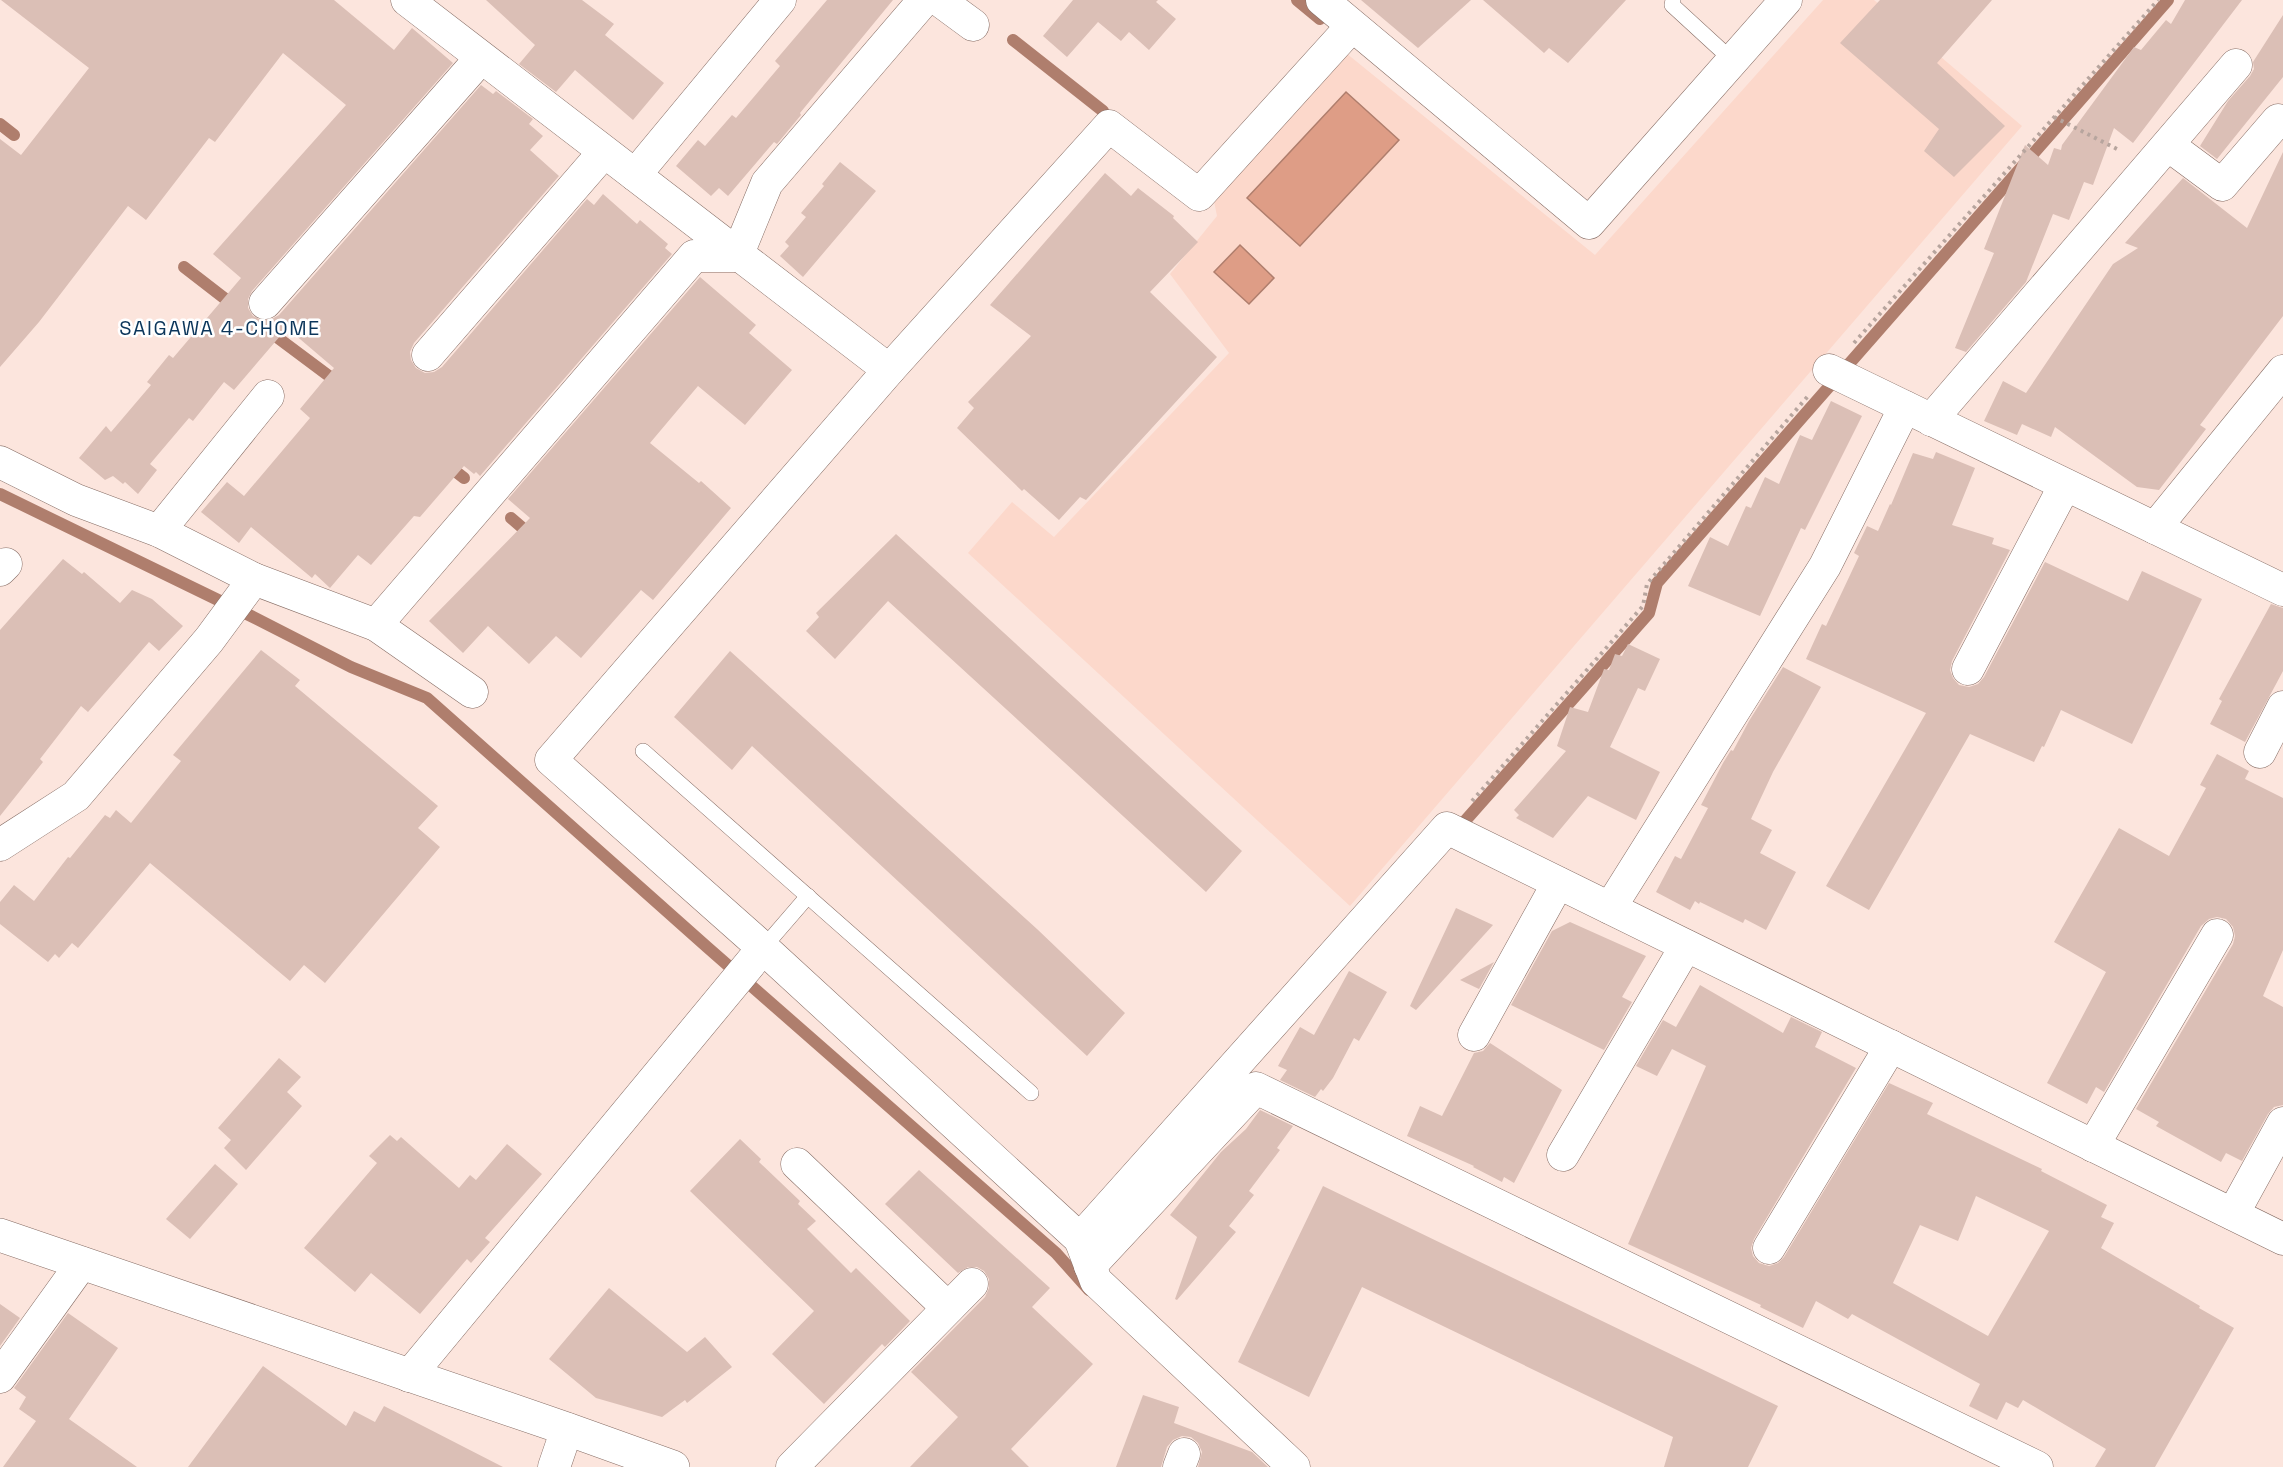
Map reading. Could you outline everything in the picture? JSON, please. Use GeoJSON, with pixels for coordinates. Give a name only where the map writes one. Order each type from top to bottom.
{"type":"FeatureCollection","features":[{"type":"Feature","properties":{"kind":"street"},"geometry":{"type":"LineString","coordinates":[[407,0],[737,256],[889,370]]}},
{"type":"Feature","properties":{"kind":"street"},"geometry":{"type":"LineString","coordinates":[[635,175],[780,0]]}},
{"type":"Feature","properties":{"kind":"street"},"geometry":{"type":"LineString","coordinates":[[737,256],[767,183],[924,0]]}},
{"type":"Feature","properties":{"kind":"street"},"geometry":{"type":"LineString","coordinates":[[939,0],[973,25]]}},
{"type":"Feature","properties":{"kind":"street"},"geometry":{"type":"LineString","coordinates":[[1322,0],[1589,223],[1786,0]]}},
{"type":"Feature","properties":{"kind":"street"},"geometry":{"type":"LineString","coordinates":[[1294,1467],[1096,1281],[1085,1252],[551,760],[889,370],[1109,126],[1199,195],[1352,26]]}},
{"type":"Feature","properties":{"kind":"street"},"geometry":{"type":"LineString","coordinates":[[266,303],[481,57]]}},
{"type":"Feature","properties":{"kind":"street"},"geometry":{"type":"LineString","coordinates":[[1610,908],[1825,566],[1918,413],[2159,155],[2236,65]]}},
{"type":"Feature","properties":{"kind":"street"},"geometry":{"type":"LineString","coordinates":[[2159,155],[2222,185],[2278,120],[2283,122]]}},
{"type":"Feature","properties":{"kind":"street"},"geometry":{"type":"LineString","coordinates":[[428,355],[604,152]]}},
{"type":"Feature","properties":{"kind":"street"},"geometry":{"type":"LineString","coordinates":[[376,625],[694,256],[737,256]]}},
{"type":"Feature","properties":{"kind":"street"},"geometry":{"type":"LineString","coordinates":[[1829,370],[2283,590]]}},
{"type":"Feature","properties":{"kind":"street"},"geometry":{"type":"LineString","coordinates":[[2155,528],[2283,371]]}},
{"type":"Feature","properties":{"kind":"street"},"geometry":{"type":"LineString","coordinates":[[159,531],[268,396]]}},
{"type":"Feature","properties":{"kind":"street"},"geometry":{"type":"LineString","coordinates":[[0,462],[76,500],[159,531],[252,582],[376,625],[472,692]]}},
{"type":"Feature","properties":{"kind":"street"},"geometry":{"type":"LineString","coordinates":[[1968,669],[2065,484]]}},
{"type":"Feature","properties":{"kind":"street"},"geometry":{"type":"LineString","coordinates":[[0,845],[76,796],[218,628],[252,582]]}},
{"type":"Feature","properties":{"kind":"street"},"geometry":{"type":"LineString","coordinates":[[2260,752],[2283,707]]}},
{"type":"Feature","properties":{"kind":"street"},"geometry":{"type":"LineString","coordinates":[[1085,1252],[1227,1075],[1447,828],[2283,1239]]}},
{"type":"Feature","properties":{"kind":"street"},"geometry":{"type":"LineString","coordinates":[[1474,1035],[1558,883]]}},
{"type":"Feature","properties":{"kind":"street"},"geometry":{"type":"LineString","coordinates":[[2093,1146],[2217,935]]}},
{"type":"Feature","properties":{"kind":"street"},"geometry":{"type":"LineString","coordinates":[[1563,1155],[1686,946]]}},
{"type":"Feature","properties":{"kind":"street"},"geometry":{"type":"LineString","coordinates":[[409,1376],[760,952]]}},
{"type":"Feature","properties":{"kind":"street"},"geometry":{"type":"LineString","coordinates":[[1769,1248],[1891,1046]]}},
{"type":"Feature","properties":{"kind":"street"},"geometry":{"type":"LineString","coordinates":[[1227,1075],[2037,1467]]}},
{"type":"Feature","properties":{"kind":"street"},"geometry":{"type":"LineString","coordinates":[[1085,1252],[1256,1088]]}},
{"type":"Feature","properties":{"kind":"street"},"geometry":{"type":"LineString","coordinates":[[2233,1214],[2283,1123]]}},
{"type":"Feature","properties":{"kind":"street"},"geometry":{"type":"LineString","coordinates":[[797,1164],[948,1308]]}},
{"type":"Feature","properties":{"kind":"street"},"geometry":{"type":"LineString","coordinates":[[0,1234],[673,1467]]}},
{"type":"Feature","properties":{"kind":"street"},"geometry":{"type":"LineString","coordinates":[[0,1377],[82,1263]]}},
{"type":"Feature","properties":{"kind":"street"},"geometry":{"type":"LineString","coordinates":[[792,1467],[972,1284]]}},
{"type":"Feature","properties":{"kind":"street"},"geometry":{"type":"LineString","coordinates":[[554,1467],[567,1429]]}},
{"type":"Feature","properties":{"kind":"lane"},"geometry":{"type":"LineString","coordinates":[[1672,0],[1672,5],[1733,61]]}},
{"type":"Feature","properties":{"kind":"lane"},"geometry":{"type":"LineString","coordinates":[[643,751],[1031,1093]]}},
{"type":"Feature","properties":{"kind":"lane"},"geometry":{"type":"LineString","coordinates":[[760,952],[808,897]]}},
{"type":"Feature","properties":{"kind":"path"},"geometry":{"type":"LineString","coordinates":[[1447,828],[1643,606],[1647,584],[1829,370],[2056,118],[2158,0]]}},
{"type":"Feature","properties":{"kind":"path"},"geometry":{"type":"LineString","coordinates":[[2056,118],[2076,128],[2159,155]]}},
{"type":"Feature","properties":{"kind":"shaded area"},"geometry":{"type":"Polygon","coordinates":[[[1823,0],[1874,0],[2022,126],[1350,906],[968,553],[1012,502],[1054,537],[1229,353],[1170,274],[1217,216],[1214,201],[1346,53],[1595,255],[1823,0]]]}},
{"type":"Feature","properties":{"kind":"shaded area"},"geometry":{"type":"Polygon","coordinates":[[[1346,92],[1399,140],[1300,246],[1247,198],[1346,92]]]}},
{"type":"Feature","properties":{"kind":"shaded area"},"geometry":{"type":"Polygon","coordinates":[[[1240,245],[1274,278],[1249,304],[1214,272],[1240,245]]]}},
{"type":"Feature","properties":{"kind":"building"},"geometry":{"type":"Polygon","coordinates":[[[1,0],[334,0],[394,50],[412,28],[453,63],[252,291],[248,299],[248,308],[253,316],[261,320],[270,320],[279,315],[481,85],[493,94],[496,91],[533,119],[529,124],[543,136],[530,150],[559,176],[414,343],[410,352],[411,360],[416,368],[425,373],[434,372],[442,367],[587,199],[594,205],[603,194],[637,224],[640,220],[668,244],[665,248],[672,254],[480,476],[464,466],[420,517],[414,516],[371,565],[358,555],[330,588],[315,574],[312,578],[251,527],[239,543],[201,512],[227,482],[244,496],[310,418],[300,409],[334,368],[287,328],[234,390],[224,382],[193,421],[189,418],[150,464],[157,470],[138,494],[125,482],[123,484],[113,476],[105,480],[79,458],[106,426],[111,432],[151,385],[147,382],[169,355],[173,358],[241,278],[213,254],[346,105],[283,53],[215,142],[209,138],[146,220],[128,206],[39,322],[0,367],[0,139],[21,155],[89,68],[1,0]]]}},
{"type":"Feature","properties":{"kind":"building"},"geometry":{"type":"Polygon","coordinates":[[[486,0],[582,0],[614,24],[605,35],[664,83],[633,120],[575,70],[556,92],[519,64],[535,45],[486,0]]]}},
{"type":"Feature","properties":{"kind":"building"},"geometry":{"type":"Polygon","coordinates":[[[827,0],[893,0],[777,144],[774,142],[728,196],[719,188],[711,196],[676,166],[698,140],[705,146],[732,115],[736,118],[780,66],[775,61],[827,0]]]}},
{"type":"Feature","properties":{"kind":"building"},"geometry":{"type":"Polygon","coordinates":[[[1073,0],[1158,0],[1156,2],[1176,19],[1149,50],[1129,32],[1121,41],[1098,22],[1067,57],[1043,36],[1073,0]]]}},
{"type":"Feature","properties":{"kind":"building"},"geometry":{"type":"Polygon","coordinates":[[[1361,0],[1471,0],[1418,48],[1361,0]]]}},
{"type":"Feature","properties":{"kind":"building"},"geometry":{"type":"Polygon","coordinates":[[[1483,0],[1626,0],[1568,63],[1549,48],[1544,53],[1483,0]]]}},
{"type":"Feature","properties":{"kind":"building"},"geometry":{"type":"Polygon","coordinates":[[[1880,0],[1992,0],[1937,63],[2005,126],[1954,177],[1924,151],[1939,129],[1840,43],[1880,0]]]}},
{"type":"Feature","properties":{"kind":"building"},"geometry":{"type":"Polygon","coordinates":[[[2185,0],[2242,0],[2133,143],[2114,128],[2093,185],[2084,182],[2069,220],[2053,214],[2026,282],[1966,352],[1955,348],[1994,253],[1984,249],[2025,145],[2048,165],[2054,148],[2061,150],[2062,145],[2134,47],[2141,50],[2166,20],[2171,24],[2185,0]]]}},
{"type":"Feature","properties":{"kind":"building"},"geometry":{"type":"Polygon","coordinates":[[[2283,15],[2283,77],[2217,159],[2200,146],[2228,101],[2250,76],[2254,69],[2253,62],[2283,15]]]}},
{"type":"Feature","properties":{"kind":"building"},"geometry":{"type":"Polygon","coordinates":[[[2283,152],[2283,316],[2200,425],[2206,429],[2159,490],[2137,487],[2055,427],[2051,437],[2022,424],[2017,435],[1984,421],[2003,381],[2026,393],[2113,264],[2138,248],[2125,243],[2183,178],[2247,228],[2283,152]]]}},
{"type":"Feature","properties":{"kind":"building"},"geometry":{"type":"Polygon","coordinates":[[[840,162],[876,191],[803,277],[780,256],[789,246],[785,242],[806,217],[801,213],[824,186],[822,184],[840,162]]]}},
{"type":"Feature","properties":{"kind":"building"},"geometry":{"type":"Polygon","coordinates":[[[1105,173],[1131,196],[1138,188],[1174,216],[1173,218],[1198,242],[1150,292],[1217,357],[1086,500],[1080,497],[1059,520],[1024,489],[1022,491],[957,428],[974,408],[968,402],[1031,336],[990,305],[1105,173]]]}},
{"type":"Feature","properties":{"kind":"building"},"geometry":{"type":"Polygon","coordinates":[[[700,277],[756,325],[749,333],[792,370],[745,425],[698,386],[650,443],[699,483],[701,481],[731,508],[653,600],[641,590],[581,658],[556,636],[529,664],[488,626],[463,653],[429,621],[530,518],[508,499],[700,277]]]}},
{"type":"Feature","properties":{"kind":"building"},"geometry":{"type":"Polygon","coordinates":[[[1831,401],[1862,416],[1805,530],[1801,528],[1760,616],[1688,586],[1710,537],[1728,546],[1746,506],[1751,508],[1765,477],[1779,484],[1800,435],[1812,440],[1831,401]]]}},
{"type":"Feature","properties":{"kind":"building"},"geometry":{"type":"Polygon","coordinates":[[[1936,452],[1975,468],[1952,525],[1994,538],[1992,544],[2010,550],[1952,661],[1950,670],[1959,685],[1969,687],[1978,684],[1984,677],[2045,562],[2128,601],[2142,571],[2202,599],[2132,744],[2061,710],[2044,747],[2042,746],[2034,762],[1970,734],[1869,910],[1826,886],[1926,713],[1806,659],[1822,624],[1826,626],[1859,556],[1854,553],[1867,526],[1878,531],[1913,453],[1933,459],[1936,452]]]}},
{"type":"Feature","properties":{"kind":"building"},"geometry":{"type":"Polygon","coordinates":[[[896,534],[1242,851],[1206,892],[888,601],[835,659],[806,631],[819,617],[816,613],[896,534]]]}},
{"type":"Feature","properties":{"kind":"building"},"geometry":{"type":"Polygon","coordinates":[[[63,559],[82,574],[84,572],[120,603],[132,590],[152,599],[183,626],[159,651],[149,642],[88,712],[81,706],[40,759],[43,762],[0,816],[0,630],[63,559]]]}},
{"type":"Feature","properties":{"kind":"building"},"geometry":{"type":"Polygon","coordinates":[[[2271,604],[2283,608],[2283,671],[2245,742],[2210,724],[2222,701],[2219,699],[2271,604]]]}},
{"type":"Feature","properties":{"kind":"building"},"geometry":{"type":"Polygon","coordinates":[[[1628,644],[1660,659],[1645,691],[1638,688],[1610,747],[1660,772],[1636,820],[1588,796],[1553,838],[1516,818],[1519,815],[1514,810],[1566,751],[1557,746],[1570,707],[1588,712],[1604,669],[1609,670],[1615,654],[1622,656],[1628,644]]]}},
{"type":"Feature","properties":{"kind":"building"},"geometry":{"type":"Polygon","coordinates":[[[261,650],[300,680],[295,686],[438,806],[418,828],[440,847],[325,983],[304,965],[290,981],[150,863],[78,948],[72,943],[59,958],[55,954],[48,962],[0,924],[0,902],[14,885],[34,901],[105,815],[110,818],[116,810],[131,823],[181,761],[173,755],[261,650]]]}},
{"type":"Feature","properties":{"kind":"building"},"geometry":{"type":"Polygon","coordinates":[[[730,651],[1037,929],[1125,1013],[1087,1056],[752,746],[732,770],[674,717],[730,651]]]}},
{"type":"Feature","properties":{"kind":"building"},"geometry":{"type":"Polygon","coordinates":[[[1783,667],[1821,687],[1773,772],[1751,819],[1772,830],[1760,853],[1796,872],[1766,930],[1745,919],[1743,923],[1700,902],[1699,904],[1695,901],[1690,910],[1656,892],[1675,856],[1681,859],[1708,808],[1701,805],[1723,763],[1731,750],[1733,751],[1783,667]]]}},
{"type":"Feature","properties":{"kind":"building"},"geometry":{"type":"Polygon","coordinates":[[[2217,754],[2249,771],[2245,779],[2283,798],[2283,950],[2263,996],[2283,1007],[2283,1105],[2274,1107],[2268,1114],[2242,1161],[2226,1153],[2221,1162],[2156,1126],[2159,1122],[2136,1109],[2233,944],[2235,936],[2233,927],[2226,919],[2217,917],[2209,919],[2201,926],[2104,1092],[2096,1087],[2087,1104],[2047,1083],[2106,972],[2054,942],[2119,828],[2169,856],[2206,788],[2200,785],[2217,754]]]}},
{"type":"Feature","properties":{"kind":"building"},"geometry":{"type":"Polygon","coordinates":[[[1456,908],[1493,925],[1416,1010],[1410,1006],[1456,908]]]}},
{"type":"Feature","properties":{"kind":"building"},"geometry":{"type":"Polygon","coordinates":[[[1570,922],[1646,956],[1622,997],[1632,1002],[1604,1050],[1511,1005],[1552,931],[1570,922]]]}},
{"type":"Feature","properties":{"kind":"building"},"geometry":{"type":"Polygon","coordinates":[[[1494,962],[1479,989],[1460,980],[1494,962]]]}},
{"type":"Feature","properties":{"kind":"building"},"geometry":{"type":"Polygon","coordinates":[[[1349,971],[1387,992],[1359,1041],[1354,1038],[1333,1078],[1315,1097],[1280,1080],[1287,1070],[1278,1066],[1300,1027],[1314,1035],[1349,971]]]}},
{"type":"Feature","properties":{"kind":"building"},"geometry":{"type":"Polygon","coordinates":[[[1700,985],[1783,1033],[1791,1017],[1822,1032],[1815,1047],[1856,1068],[1754,1239],[1751,1248],[1753,1256],[1759,1263],[1769,1266],[1778,1263],[1784,1257],[1889,1083],[1933,1103],[1927,1114],[2042,1169],[2041,1171],[2107,1205],[2101,1217],[2114,1223],[2101,1248],[2234,1328],[2155,1467],[2095,1467],[2106,1449],[2023,1400],[2018,1408],[2006,1402],[1997,1420],[1969,1406],[1980,1384],[1852,1314],[1848,1319],[1816,1301],[1803,1328],[1760,1307],[1761,1305],[1628,1244],[1706,1066],[1672,1049],[1657,1076],[1636,1066],[1663,1020],[1676,1027],[1700,985]],[[1976,1196],[1958,1241],[1920,1225],[1893,1283],[1988,1336],[2049,1231],[1976,1196]]]}},
{"type":"Feature","properties":{"kind":"building"},"geometry":{"type":"Polygon","coordinates":[[[1490,1043],[1562,1090],[1514,1183],[1504,1177],[1502,1182],[1474,1166],[1407,1136],[1420,1106],[1442,1116],[1474,1053],[1483,1051],[1490,1043]]]}},
{"type":"Feature","properties":{"kind":"building"},"geometry":{"type":"Polygon","coordinates":[[[279,1058],[301,1077],[287,1092],[302,1106],[246,1170],[224,1148],[231,1140],[218,1128],[279,1058]]]}},
{"type":"Feature","properties":{"kind":"building"},"geometry":{"type":"Polygon","coordinates":[[[1260,1110],[1293,1126],[1277,1148],[1280,1150],[1249,1191],[1254,1195],[1229,1226],[1236,1232],[1177,1300],[1175,1299],[1197,1237],[1170,1215],[1221,1152],[1246,1129],[1260,1110]]]}},
{"type":"Feature","properties":{"kind":"building"},"geometry":{"type":"Polygon","coordinates":[[[390,1135],[397,1141],[401,1137],[459,1188],[470,1175],[476,1180],[507,1144],[542,1174],[485,1238],[490,1242],[471,1263],[467,1259],[420,1314],[371,1273],[355,1292],[304,1248],[377,1163],[369,1156],[390,1135]]]}},
{"type":"Feature","properties":{"kind":"building"},"geometry":{"type":"Polygon","coordinates":[[[740,1139],[761,1159],[759,1162],[800,1201],[798,1204],[816,1221],[807,1229],[851,1273],[856,1268],[910,1321],[885,1347],[882,1344],[824,1404],[772,1354],[814,1311],[690,1191],[740,1139]]]}},
{"type":"Feature","properties":{"kind":"building"},"geometry":{"type":"Polygon","coordinates":[[[215,1164],[238,1184],[190,1239],[166,1219],[215,1164]]]}},
{"type":"Feature","properties":{"kind":"building"},"geometry":{"type":"Polygon","coordinates":[[[919,1170],[1050,1288],[1032,1307],[1093,1364],[1011,1449],[1029,1467],[910,1467],[958,1417],[911,1372],[985,1297],[989,1288],[989,1279],[984,1271],[977,1267],[968,1267],[958,1273],[885,1204],[919,1170]]]}},
{"type":"Feature","properties":{"kind":"building"},"geometry":{"type":"Polygon","coordinates":[[[1323,1186],[1778,1406],[1748,1467],[1664,1467],[1673,1437],[1362,1287],[1309,1397],[1238,1362],[1323,1186]]]}},
{"type":"Feature","properties":{"kind":"building"},"geometry":{"type":"Polygon","coordinates":[[[609,1288],[687,1352],[705,1337],[732,1367],[687,1403],[685,1400],[662,1417],[596,1398],[549,1359],[609,1288]]]}},
{"type":"Feature","properties":{"kind":"building"},"geometry":{"type":"Polygon","coordinates":[[[0,1304],[20,1318],[0,1346],[0,1304]]]}},
{"type":"Feature","properties":{"kind":"building"},"geometry":{"type":"Polygon","coordinates":[[[68,1313],[118,1348],[69,1419],[137,1467],[3,1467],[36,1421],[19,1409],[26,1397],[14,1388],[68,1313]]]}},
{"type":"Feature","properties":{"kind":"building"},"geometry":{"type":"Polygon","coordinates":[[[263,1366],[346,1426],[354,1411],[375,1422],[384,1406],[503,1467],[188,1467],[263,1366]]]}},
{"type":"Feature","properties":{"kind":"building"},"geometry":{"type":"Polygon","coordinates":[[[1143,1395],[1179,1407],[1174,1423],[1252,1452],[1268,1467],[1198,1467],[1202,1452],[1198,1443],[1191,1437],[1182,1436],[1173,1440],[1167,1447],[1161,1467],[1116,1467],[1143,1395]]]}},
{"type":"Feature","properties":{"kind":"waterway"},"geometry":{"type":"LineString","coordinates":[[1297,0],[1320,19]]}},
{"type":"Feature","properties":{"kind":"waterway"},"geometry":{"type":"LineString","coordinates":[[1457,830],[1649,613],[1657,583],[2168,0]]}},
{"type":"Feature","properties":{"kind":"waterway"},"geometry":{"type":"LineString","coordinates":[[1013,40],[1103,111]]}},
{"type":"Feature","properties":{"kind":"waterway"},"geometry":{"type":"LineString","coordinates":[[0,124],[14,135]]}},
{"type":"Feature","properties":{"kind":"waterway"},"geometry":{"type":"LineString","coordinates":[[184,267],[237,308]]}},
{"type":"Feature","properties":{"kind":"waterway"},"geometry":{"type":"LineString","coordinates":[[266,329],[341,385]]}},
{"type":"Feature","properties":{"kind":"waterway"},"geometry":{"type":"LineString","coordinates":[[446,464],[464,478]]}},
{"type":"Feature","properties":{"kind":"waterway"},"geometry":{"type":"LineString","coordinates":[[0,494],[351,667],[427,698],[1056,1253],[1089,1290]]}},
{"type":"Feature","properties":{"kind":"waterway"},"geometry":{"type":"LineString","coordinates":[[511,518],[533,537]]}},
{"type":"Feature","properties":{"kind":"district","name":"SAIGAWA 4-CHOME"},"geometry":{"type":"Point","coordinates":[220,328]}}]}
